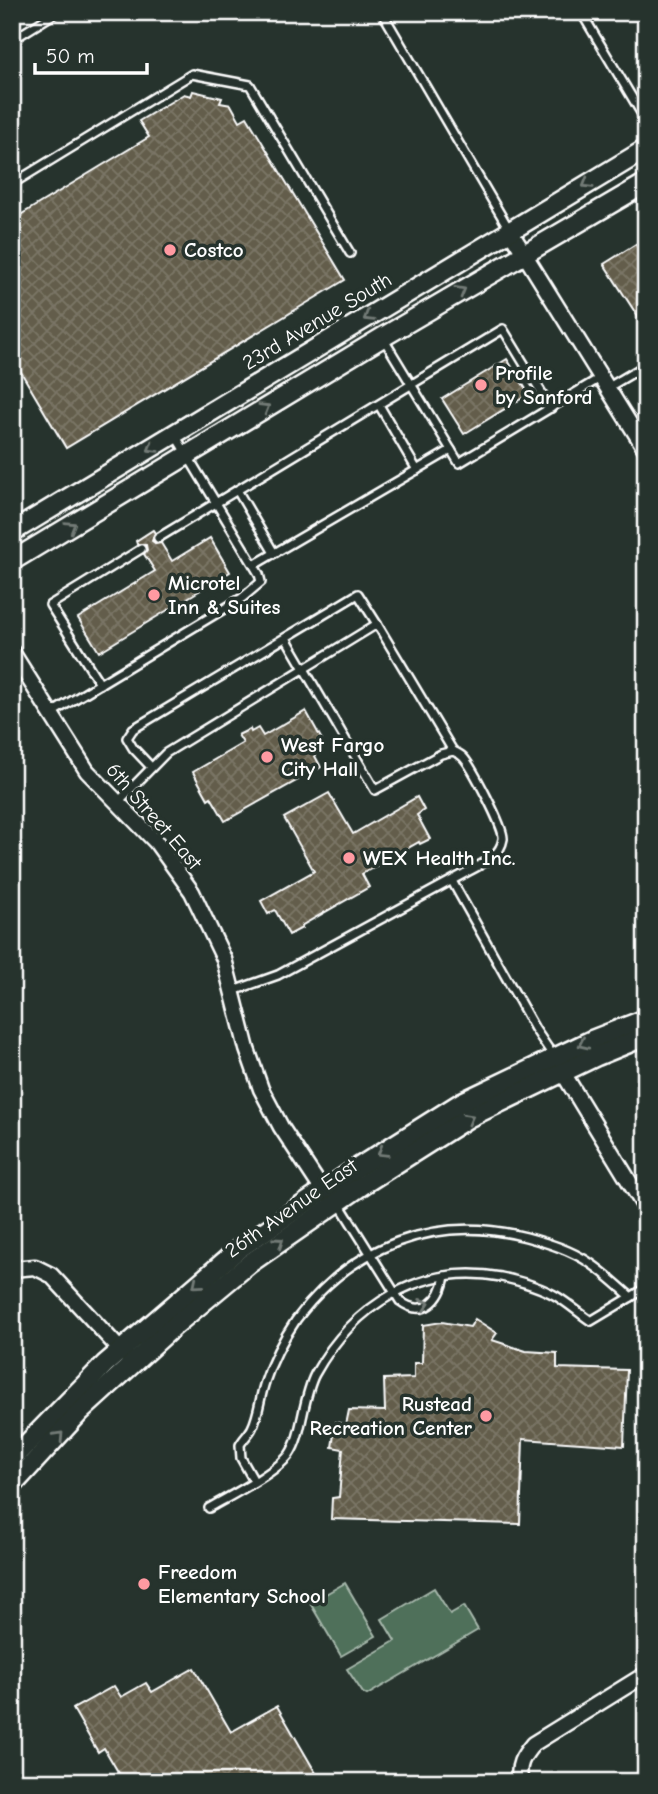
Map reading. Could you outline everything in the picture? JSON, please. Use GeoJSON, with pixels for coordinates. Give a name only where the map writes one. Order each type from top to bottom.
{"type":"FeatureCollection","features":[{"type":"Feature","properties":{"kind":"street","name":"23rd Avenue South"},"geometry":{"type":"LineString","coordinates":[[12,532],[646,149]]}},
{"type":"Feature","properties":{"kind":"street"},"geometry":{"type":"LineString","coordinates":[[12,561],[383,337],[646,183]]}},
{"type":"Feature","properties":{"kind":"street"},"geometry":{"type":"LineString","coordinates":[[510,231],[646,450]]}},
{"type":"Feature","properties":{"kind":"street","name":"6th Street East"},"geometry":{"type":"LineString","coordinates":[[12,652],[87,771],[156,842],[192,892],[224,960],[247,1049],[261,1089],[281,1127],[330,1196]]}},
{"type":"Feature","properties":{"kind":"street","name":"26th Avenue East"},"geometry":{"type":"LineString","coordinates":[[558,1065],[646,1019]]}},
{"type":"Feature","properties":{"kind":"street","name":"26th Avenue East"},"geometry":{"type":"LineString","coordinates":[[12,1486],[81,1411],[162,1314],[240,1248],[330,1196],[462,1102],[558,1065],[646,1036]]}},
{"type":"Feature","properties":{"kind":"street"},"geometry":{"type":"LineString","coordinates":[[558,1065],[646,1209]]}},
{"type":"Feature","properties":{"kind":"street"},"geometry":{"type":"LineString","coordinates":[[12,1269],[35,1267],[51,1275],[127,1357]]}},
{"type":"Feature","properties":{"kind":"street","name":"26th Avenue East"},"geometry":{"type":"LineString","coordinates":[[12,1459],[68,1401],[127,1357]]}},
{"type":"Feature","properties":{"kind":"street"},"geometry":{"type":"LineString","coordinates":[[520,1775],[523,1756],[533,1744],[646,1674]]}},
{"type":"Feature","properties":{"kind":"lane"},"geometry":{"type":"LineString","coordinates":[[12,40],[57,12]]}},
{"type":"Feature","properties":{"kind":"lane"},"geometry":{"type":"LineString","coordinates":[[382,12],[510,231]]}},
{"type":"Feature","properties":{"kind":"lane"},"geometry":{"type":"LineString","coordinates":[[581,12],[646,121]]}},
{"type":"Feature","properties":{"kind":"lane"},"geometry":{"type":"LineString","coordinates":[[12,184],[192,74],[250,85],[350,253]]}},
{"type":"Feature","properties":{"kind":"lane"},"geometry":{"type":"LineString","coordinates":[[158,538],[503,329],[551,408]]}},
{"type":"Feature","properties":{"kind":"lane"},"geometry":{"type":"LineString","coordinates":[[383,337],[459,463],[551,408],[646,365]]}},
{"type":"Feature","properties":{"kind":"lane"},"geometry":{"type":"LineString","coordinates":[[379,405],[417,470]]}},
{"type":"Feature","properties":{"kind":"lane"},"geometry":{"type":"LineString","coordinates":[[50,714],[256,588],[261,582],[254,565],[175,434]]}},
{"type":"Feature","properties":{"kind":"lane"},"geometry":{"type":"LineString","coordinates":[[254,565],[451,450]]}},
{"type":"Feature","properties":{"kind":"lane"},"geometry":{"type":"LineString","coordinates":[[237,490],[274,553]]}},
{"type":"Feature","properties":{"kind":"lane"},"geometry":{"type":"LineString","coordinates":[[100,684],[50,605],[141,549]]}},
{"type":"Feature","properties":{"kind":"lane"},"geometry":{"type":"LineString","coordinates":[[151,767],[127,738],[133,729],[358,594],[453,751],[465,759],[503,833],[498,852],[452,881],[278,975],[233,991]]}},
{"type":"Feature","properties":{"kind":"lane"},"geometry":{"type":"LineString","coordinates":[[117,803],[166,753],[377,624]]}},
{"type":"Feature","properties":{"kind":"lane"},"geometry":{"type":"LineString","coordinates":[[286,638],[375,790],[440,754],[453,751]]}},
{"type":"Feature","properties":{"kind":"lane"},"geometry":{"type":"LineString","coordinates":[[452,881],[558,1065]]}},
{"type":"Feature","properties":{"kind":"lane"},"geometry":{"type":"LineString","coordinates":[[330,1196],[405,1305],[420,1308],[435,1301],[441,1293],[445,1276]]}},
{"type":"Feature","properties":{"kind":"lane"},"geometry":{"type":"LineString","coordinates":[[254,1480],[241,1458],[240,1445],[253,1426],[265,1379],[278,1349],[295,1322],[318,1294],[347,1268],[371,1252],[411,1236],[448,1230],[513,1233],[568,1251],[590,1263],[631,1297]]}},
{"type":"Feature","properties":{"kind":"lane"},"geometry":{"type":"LineString","coordinates":[[209,1508],[279,1464],[290,1453],[307,1393],[318,1369],[335,1343],[366,1311],[394,1292],[416,1283],[465,1274],[517,1281],[556,1296],[591,1321],[646,1288]]}},
{"type":"Feature","properties":{"kind":"green space"},"geometry":{"type":"Polygon","coordinates":[[[345,1583],[376,1636],[341,1656],[310,1603],[345,1583]]]}},
{"type":"Feature","properties":{"kind":"green space"},"geometry":{"type":"Polygon","coordinates":[[[434,1588],[450,1614],[464,1606],[478,1630],[367,1695],[363,1693],[347,1669],[395,1641],[382,1619],[434,1588]]]}},
{"type":"Feature","properties":{"kind":"building","name":"Costco"},"geometry":{"type":"Polygon","coordinates":[[[193,91],[222,98],[220,103],[231,105],[240,121],[247,117],[345,280],[66,448],[12,357],[12,220],[149,137],[139,121],[184,94],[191,96],[193,91]]]}},
{"type":"Feature","properties":{"kind":"building"},"geometry":{"type":"Polygon","coordinates":[[[636,244],[646,261],[646,329],[604,264],[636,244]]]}},
{"type":"Feature","properties":{"kind":"building"},"geometry":{"type":"Polygon","coordinates":[[[507,359],[529,394],[464,434],[442,399],[507,359]]]}},
{"type":"Feature","properties":{"kind":"building","name":"Microtel Inn & Suites"},"geometry":{"type":"Polygon","coordinates":[[[153,530],[155,533],[152,541],[161,543],[172,561],[210,538],[230,572],[99,652],[78,618],[155,571],[144,554],[146,545],[137,544],[136,541],[153,530]]]}},
{"type":"Feature","properties":{"kind":"building","name":"West Fargo City Hall"},"geometry":{"type":"Polygon","coordinates":[[[306,711],[322,740],[310,747],[321,767],[225,821],[211,797],[208,799],[193,772],[243,743],[238,735],[258,728],[263,736],[306,711]]]}},
{"type":"Feature","properties":{"kind":"building","name":"WEX Health Inc."},"geometry":{"type":"Polygon","coordinates":[[[329,793],[353,834],[417,797],[424,810],[417,815],[430,839],[420,844],[419,842],[362,874],[369,887],[289,935],[275,910],[268,914],[261,901],[314,871],[284,818],[329,793]]]}},
{"type":"Feature","properties":{"kind":"building","name":"Rustead Recreation Center"},"geometry":{"type":"Polygon","coordinates":[[[475,1319],[497,1333],[492,1340],[526,1351],[557,1353],[557,1368],[627,1370],[624,1446],[523,1439],[520,1524],[331,1519],[332,1498],[339,1497],[343,1449],[332,1447],[336,1422],[346,1425],[349,1410],[385,1411],[384,1379],[414,1378],[414,1363],[422,1363],[423,1325],[442,1322],[470,1327],[475,1319]]]}},
{"type":"Feature","properties":{"kind":"building"},"geometry":{"type":"Polygon","coordinates":[[[194,1668],[231,1732],[277,1706],[317,1775],[305,1782],[124,1782],[104,1748],[98,1752],[73,1709],[114,1686],[121,1697],[146,1683],[152,1692],[194,1668]]]}},
{"type":"Feature","properties":{"kind":"place","name":"Costco"},"geometry":{"type":"Point","coordinates":[170,250]}},
{"type":"Feature","properties":{"kind":"place","name":"Profile by Sanford"},"geometry":{"type":"Point","coordinates":[481,385]}},
{"type":"Feature","properties":{"kind":"place","name":"Microtel Inn & Suites"},"geometry":{"type":"Point","coordinates":[154,595]}},
{"type":"Feature","properties":{"kind":"place","name":"West Fargo City Hall"},"geometry":{"type":"Point","coordinates":[267,757]}},
{"type":"Feature","properties":{"kind":"place","name":"WEX Health Inc."},"geometry":{"type":"Point","coordinates":[349,858]}},
{"type":"Feature","properties":{"kind":"place","name":"Rustead Recreation Center"},"geometry":{"type":"Point","coordinates":[486,1416]}},
{"type":"Feature","properties":{"kind":"place","name":"Freedom Elementary School"},"geometry":{"type":"Point","coordinates":[144,1584]}}]}
